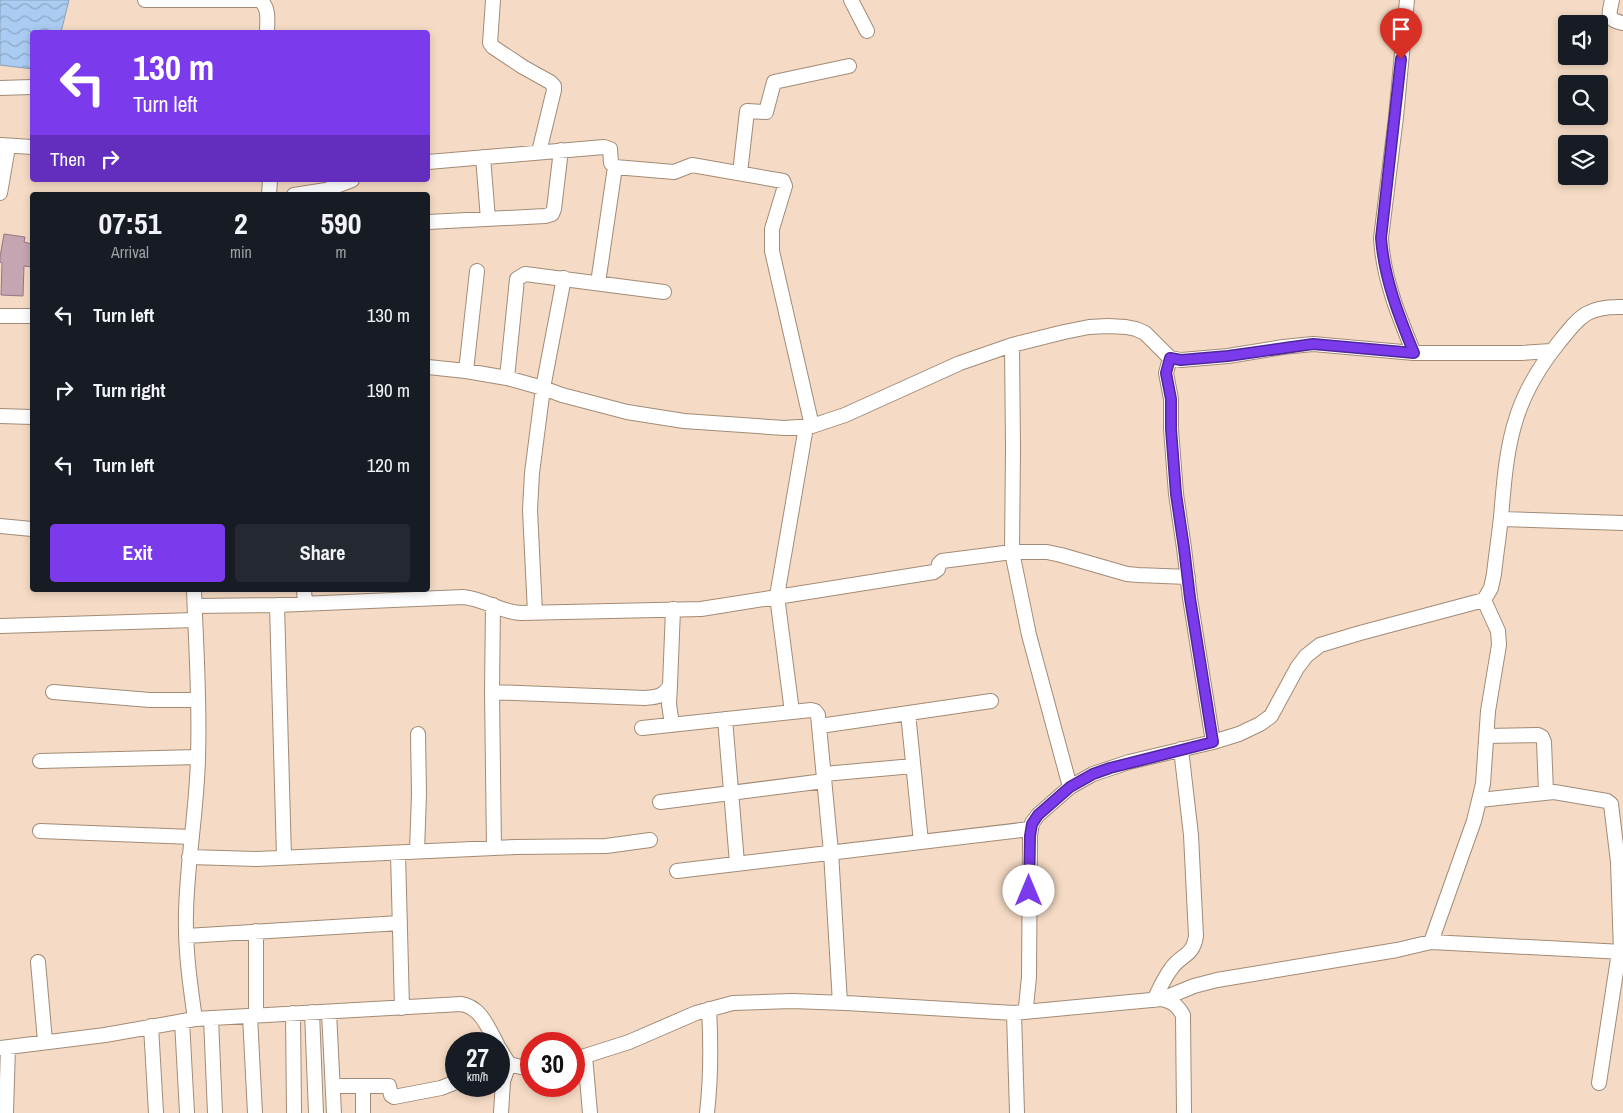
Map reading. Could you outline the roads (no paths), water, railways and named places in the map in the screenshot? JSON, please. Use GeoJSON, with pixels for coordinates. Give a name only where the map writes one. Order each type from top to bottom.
{"type":"FeatureCollection","features":[{"type":"Feature","properties":{"kind":"street"},"geometry":{"type":"LineString","coordinates":[[146,0],[259,0],[266,7],[267,30]]}},
{"type":"Feature","properties":{"kind":"street"},"geometry":{"type":"LineString","coordinates":[[493,0],[490,43],[493,48],[554,86],[539,152]]}},
{"type":"Feature","properties":{"kind":"street"},"geometry":{"type":"LineString","coordinates":[[852,0],[868,31]]}},
{"type":"Feature","properties":{"kind":"street"},"geometry":{"type":"LineString","coordinates":[[1407,0],[1396,117],[1381,238],[1384,264],[1401,321],[1414,353]]}},
{"type":"Feature","properties":{"kind":"street"},"geometry":{"type":"LineString","coordinates":[[1612,0],[1609,14],[1611,19],[1623,22]]}},
{"type":"Feature","properties":{"kind":"street"},"geometry":{"type":"LineString","coordinates":[[740,172],[747,111],[766,112],[774,82],[849,66]]}},
{"type":"Feature","properties":{"kind":"street"},"geometry":{"type":"LineString","coordinates":[[0,88],[30,87]]}},
{"type":"Feature","properties":{"kind":"street"},"geometry":{"type":"LineString","coordinates":[[0,192],[4,146],[30,147]]}},
{"type":"Feature","properties":{"kind":"street"},"geometry":{"type":"LineString","coordinates":[[430,162],[608,147],[610,149],[611,163],[615,167],[674,172],[692,165],[740,172],[783,181],[785,184],[772,229],[772,251],[809,426],[777,596],[792,712]]}},
{"type":"Feature","properties":{"kind":"street"},"geometry":{"type":"LineString","coordinates":[[430,222],[546,216],[552,214],[561,150]]}},
{"type":"Feature","properties":{"kind":"street"},"geometry":{"type":"LineString","coordinates":[[483,156],[488,219]]}},
{"type":"Feature","properties":{"kind":"street"},"geometry":{"type":"LineString","coordinates":[[598,283],[615,167]]}},
{"type":"Feature","properties":{"kind":"street"},"geometry":{"type":"LineString","coordinates":[[313,192],[326,190],[347,182]]}},
{"type":"Feature","properties":{"kind":"street"},"geometry":{"type":"LineString","coordinates":[[466,371],[478,271]]}},
{"type":"Feature","properties":{"kind":"street"},"geometry":{"type":"LineString","coordinates":[[508,378],[517,279],[525,274],[664,292]]}},
{"type":"Feature","properties":{"kind":"street"},"geometry":{"type":"LineString","coordinates":[[535,613],[530,510],[532,473],[543,388],[564,278]]}},
{"type":"Feature","properties":{"kind":"street"},"geometry":{"type":"LineString","coordinates":[[1017,1113],[1019,1013],[1026,1007],[1029,977],[1030,829],[1038,815],[1070,787],[1093,774],[1213,742],[1239,734],[1260,724],[1271,716],[1297,668],[1306,656],[1320,645],[1484,600],[1491,588],[1508,455],[1517,416],[1531,384],[1552,351],[1578,318],[1598,308],[1623,307]]}},
{"type":"Feature","properties":{"kind":"street"},"geometry":{"type":"LineString","coordinates":[[0,316],[30,316]]}},
{"type":"Feature","properties":{"kind":"street"},"geometry":{"type":"LineString","coordinates":[[430,367],[508,378],[573,398],[654,417],[768,428],[809,426],[845,415],[960,363],[1012,345],[1078,329],[1108,326],[1126,327],[1145,333],[1170,358],[1181,360],[1228,356],[1313,344],[1414,353],[1521,353],[1552,351]]}},
{"type":"Feature","properties":{"kind":"street"},"geometry":{"type":"LineString","coordinates":[[1012,345],[1014,448],[1012,552],[1029,635],[1070,787]]}},
{"type":"Feature","properties":{"kind":"street"},"geometry":{"type":"LineString","coordinates":[[1170,358],[1166,373],[1171,399],[1174,473],[1213,742]]}},
{"type":"Feature","properties":{"kind":"street"},"geometry":{"type":"LineString","coordinates":[[0,416],[30,417]]}},
{"type":"Feature","properties":{"kind":"street"},"geometry":{"type":"LineString","coordinates":[[1501,519],[1623,523]]}},
{"type":"Feature","properties":{"kind":"street"},"geometry":{"type":"LineString","coordinates":[[0,526],[30,529]]}},
{"type":"Feature","properties":{"kind":"street"},"geometry":{"type":"LineString","coordinates":[[0,626],[195,613],[277,605],[304,596],[463,597],[478,599],[511,612],[535,613],[702,609],[934,572],[942,561],[1012,552],[1047,552],[1138,576],[1188,577]]}},
{"type":"Feature","properties":{"kind":"street"},"geometry":{"type":"LineString","coordinates":[[187,1113],[188,966],[186,936],[189,857],[198,757],[194,592]]}},
{"type":"Feature","properties":{"kind":"street"},"geometry":{"type":"LineString","coordinates":[[1431,942],[1474,821],[1485,770],[1488,711],[1499,638],[1498,631],[1484,600]]}},
{"type":"Feature","properties":{"kind":"street"},"geometry":{"type":"LineString","coordinates":[[277,605],[284,858]]}},
{"type":"Feature","properties":{"kind":"street"},"geometry":{"type":"LineString","coordinates":[[493,605],[494,848]]}},
{"type":"Feature","properties":{"kind":"street"},"geometry":{"type":"LineString","coordinates":[[672,725],[669,704],[673,609]]}},
{"type":"Feature","properties":{"kind":"street"},"geometry":{"type":"LineString","coordinates":[[492,692],[644,698],[660,696],[667,692],[670,686]]}},
{"type":"Feature","properties":{"kind":"street"},"geometry":{"type":"LineString","coordinates":[[52,692],[150,700],[198,700]]}},
{"type":"Feature","properties":{"kind":"street"},"geometry":{"type":"LineString","coordinates":[[820,726],[991,701]]}},
{"type":"Feature","properties":{"kind":"street"},"geometry":{"type":"LineString","coordinates":[[642,728],[810,710],[815,711],[818,715],[831,852],[840,1003]]}},
{"type":"Feature","properties":{"kind":"street"},"geometry":{"type":"LineString","coordinates":[[908,713],[920,842]]}},
{"type":"Feature","properties":{"kind":"street"},"geometry":{"type":"LineString","coordinates":[[725,719],[737,864]]}},
{"type":"Feature","properties":{"kind":"street"},"geometry":{"type":"LineString","coordinates":[[417,852],[419,794],[418,734]]}},
{"type":"Feature","properties":{"kind":"street"},"geometry":{"type":"LineString","coordinates":[[1487,736],[1542,737],[1544,742],[1546,792]]}},
{"type":"Feature","properties":{"kind":"street"},"geometry":{"type":"LineString","coordinates":[[1158,1000],[1171,968],[1191,951],[1195,944],[1196,936],[1191,835],[1181,750]]}},
{"type":"Feature","properties":{"kind":"street"},"geometry":{"type":"LineString","coordinates":[[40,762],[198,757]]}},
{"type":"Feature","properties":{"kind":"street"},"geometry":{"type":"LineString","coordinates":[[660,802],[824,777],[913,766]]}},
{"type":"Feature","properties":{"kind":"street"},"geometry":{"type":"LineString","coordinates":[[1480,800],[1546,792],[1563,793],[1611,804],[1618,862],[1621,952],[1599,1083]]}},
{"type":"Feature","properties":{"kind":"street"},"geometry":{"type":"LineString","coordinates":[[677,870],[1030,829]]}},
{"type":"Feature","properties":{"kind":"street"},"geometry":{"type":"LineString","coordinates":[[40,831],[192,837]]}},
{"type":"Feature","properties":{"kind":"street"},"geometry":{"type":"LineString","coordinates":[[189,857],[257,859],[494,848],[606,846],[650,840]]}},
{"type":"Feature","properties":{"kind":"street"},"geometry":{"type":"LineString","coordinates":[[398,853],[402,1008]]}},
{"type":"Feature","properties":{"kind":"street"},"geometry":{"type":"LineString","coordinates":[[186,936],[400,923]]}},
{"type":"Feature","properties":{"kind":"street"},"geometry":{"type":"LineString","coordinates":[[255,1113],[253,1015],[256,931]]}},
{"type":"Feature","properties":{"kind":"street"},"geometry":{"type":"LineString","coordinates":[[1158,1000],[1194,986],[1218,980],[1397,950],[1431,942],[1621,952]]}},
{"type":"Feature","properties":{"kind":"street"},"geometry":{"type":"LineString","coordinates":[[38,962],[45,1041]]}},
{"type":"Feature","properties":{"kind":"street"},"geometry":{"type":"LineString","coordinates":[[585,1056],[629,1042],[709,1009],[733,1003],[792,1001],[1019,1013],[1158,1000],[1172,1002],[1183,1015],[1184,1113]]}},
{"type":"Feature","properties":{"kind":"street"},"geometry":{"type":"LineString","coordinates":[[6,1113],[4,1047],[105,1035],[188,1020],[461,1004],[472,1007],[481,1016],[490,1032]]}},
{"type":"Feature","properties":{"kind":"street"},"geometry":{"type":"LineString","coordinates":[[707,1113],[709,1090],[709,1009]]}},
{"type":"Feature","properties":{"kind":"street"},"geometry":{"type":"LineString","coordinates":[[312,1012],[316,1113]]}},
{"type":"Feature","properties":{"kind":"street"},"geometry":{"type":"LineString","coordinates":[[329,1012],[334,1113]]}},
{"type":"Feature","properties":{"kind":"street"},"geometry":{"type":"LineString","coordinates":[[293,1013],[294,1113]]}},
{"type":"Feature","properties":{"kind":"street"},"geometry":{"type":"LineString","coordinates":[[212,1018],[215,1113]]}},
{"type":"Feature","properties":{"kind":"street"},"geometry":{"type":"LineString","coordinates":[[151,1026],[156,1113]]}},
{"type":"Feature","properties":{"kind":"street"},"geometry":{"type":"LineString","coordinates":[[333,1086],[389,1086],[390,1095],[394,1097],[445,1086]]}},
{"type":"Feature","properties":{"kind":"street"},"geometry":{"type":"LineString","coordinates":[[363,1086],[363,1113]]}},
{"type":"Feature","properties":{"kind":"street"},"geometry":{"type":"LineString","coordinates":[[585,1086],[590,1113]]}},
{"type":"Feature","properties":{"kind":"street"},"geometry":{"type":"LineString","coordinates":[[501,1113],[502,1097]]}},
{"type":"Feature","properties":{"kind":"water"},"geometry":{"type":"Polygon","coordinates":[[[0,0],[69,0],[62,30],[30,30],[30,69],[0,65],[0,0]]]}}]}
